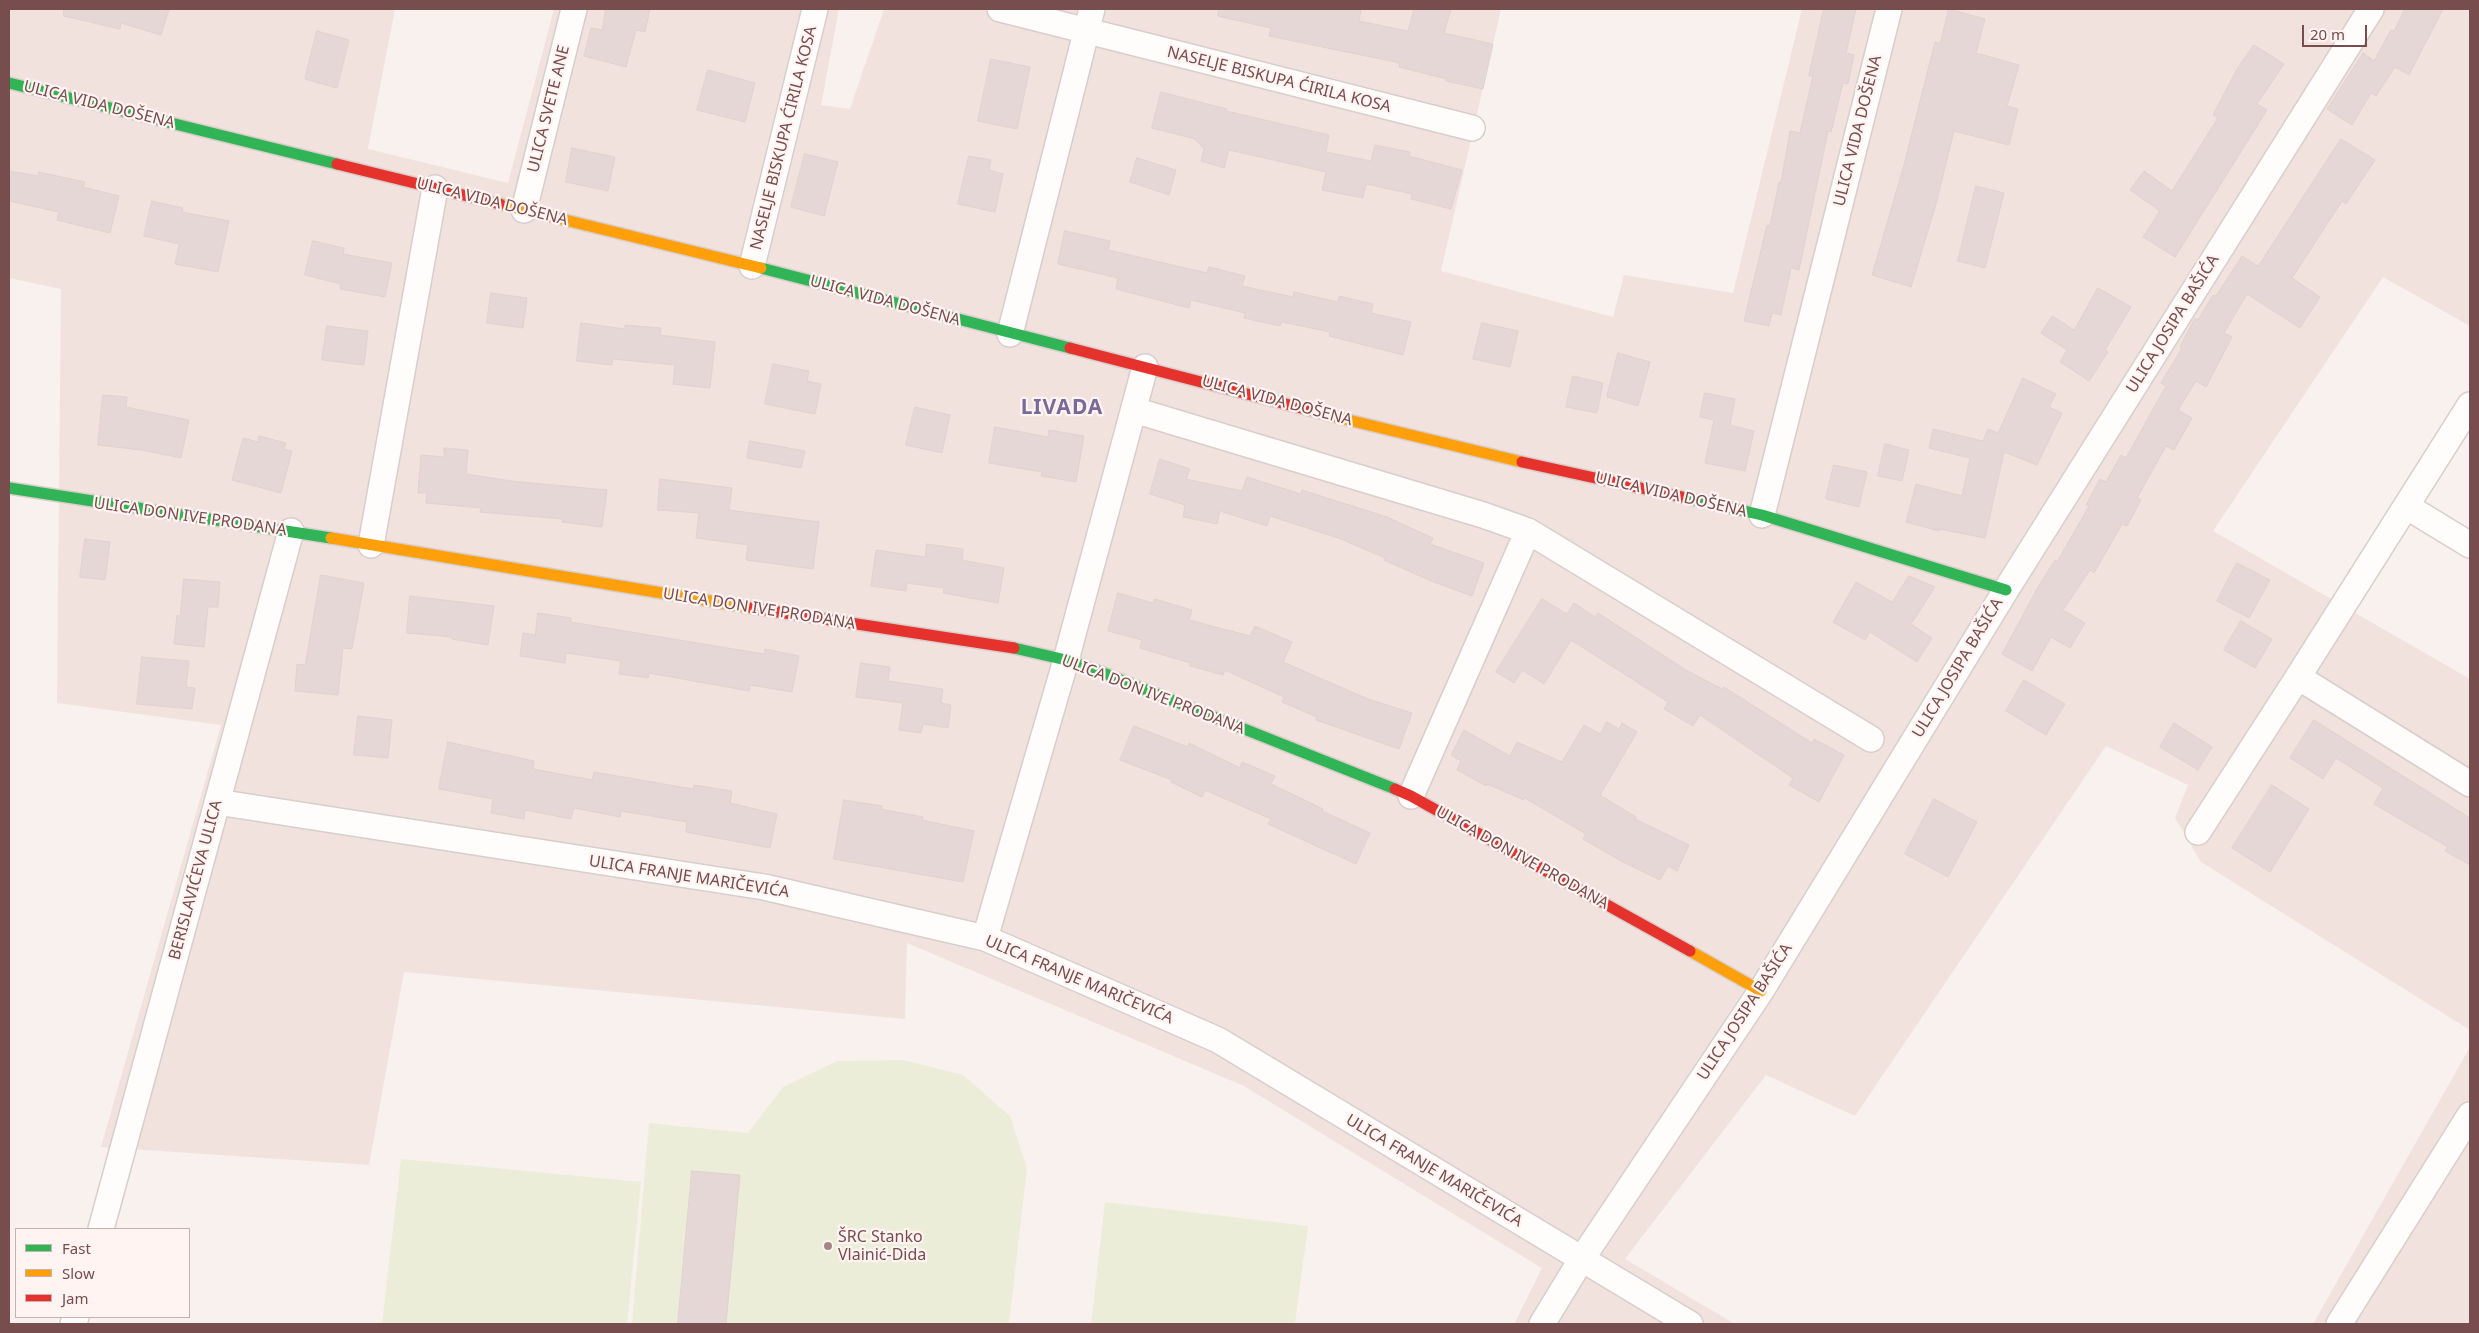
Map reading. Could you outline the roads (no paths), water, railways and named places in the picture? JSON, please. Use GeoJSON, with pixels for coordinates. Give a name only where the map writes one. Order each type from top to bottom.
{"type":"FeatureCollection","features":[{"type":"Feature","properties":{"kind":"street","name":"ULICA SVETE ANE"},"geometry":{"type":"LineString","coordinates":[[524,210],[574,9]]}},
{"type":"Feature","properties":{"kind":"street","name":"NASELJE BISKUPA ĆIRILA KOSA"},"geometry":{"type":"LineString","coordinates":[[752,266],[815,9]]}},
{"type":"Feature","properties":{"kind":"street","name":"NASELJE BISKUPA ĆIRILA KOSA"},"geometry":{"type":"LineString","coordinates":[[1000,9],[1089,20],[1472,128]]}},
{"type":"Feature","properties":{"kind":"street","name":"ULICA VIDA DOŠENA"},"geometry":{"type":"LineString","coordinates":[[1762,515],[1889,9]]}},
{"type":"Feature","properties":{"kind":"street","name":"ULICA JOSIPA BAŠIĆA"},"geometry":{"type":"LineString","coordinates":[[1542,1324],[1581,1260],[1761,991],[2006,590],[2371,9]]}},
{"type":"Feature","properties":{"kind":"street"},"geometry":{"type":"LineString","coordinates":[[1010,334],[1089,20]]}},
{"type":"Feature","properties":{"kind":"street","name":"ULICA VIDA DOŠENA"},"geometry":{"type":"LineString","coordinates":[[9,83],[752,266],[1408,436],[1762,515],[2006,590]]}},
{"type":"Feature","properties":{"kind":"street"},"geometry":{"type":"LineString","coordinates":[[371,545],[434,188]]}},
{"type":"Feature","properties":{"kind":"street"},"geometry":{"type":"LineString","coordinates":[[985,938],[1066,660],[1145,367]]}},
{"type":"Feature","properties":{"kind":"street"},"geometry":{"type":"LineString","coordinates":[[2198,832],[2470,405]]}},
{"type":"Feature","properties":{"kind":"street"},"geometry":{"type":"LineString","coordinates":[[1134,410],[1483,515],[1528,532],[1871,740]]}},
{"type":"Feature","properties":{"kind":"street","name":"ULICA DON IVE PRODANA"},"geometry":{"type":"LineString","coordinates":[[9,488],[291,532],[843,623],[998,645],[1066,660],[1101,672],[1411,796],[1761,991]]}},
{"type":"Feature","properties":{"kind":"street"},"geometry":{"type":"LineString","coordinates":[[2406,506],[2470,545]]}},
{"type":"Feature","properties":{"kind":"street","name":"BERISLAVIĆEVA ULICA"},"geometry":{"type":"LineString","coordinates":[[101,1228],[291,532]]}},
{"type":"Feature","properties":{"kind":"street"},"geometry":{"type":"LineString","coordinates":[[1411,796],[1528,532]]}},
{"type":"Feature","properties":{"kind":"street"},"geometry":{"type":"LineString","coordinates":[[2298,676],[2470,784]]}},
{"type":"Feature","properties":{"kind":"street","name":"ULICA FRANJE MARIČEVIĆA"},"geometry":{"type":"LineString","coordinates":[[217,802],[764,887],[985,938],[1218,1040],[1690,1324]]}},
{"type":"Feature","properties":{"kind":"street"},"geometry":{"type":"LineString","coordinates":[[2339,1324],[2470,1115]]}},
{"type":"Feature","properties":{"kind":"place","name":"ŠRC Stanko Vlainić-Dida"},"geometry":{"type":"Point","coordinates":[828,1246]}},
{"type":"Feature","properties":{"kind":"district","name":"LIVADA"},"geometry":{"type":"Point","coordinates":[1062,408]}}]}
